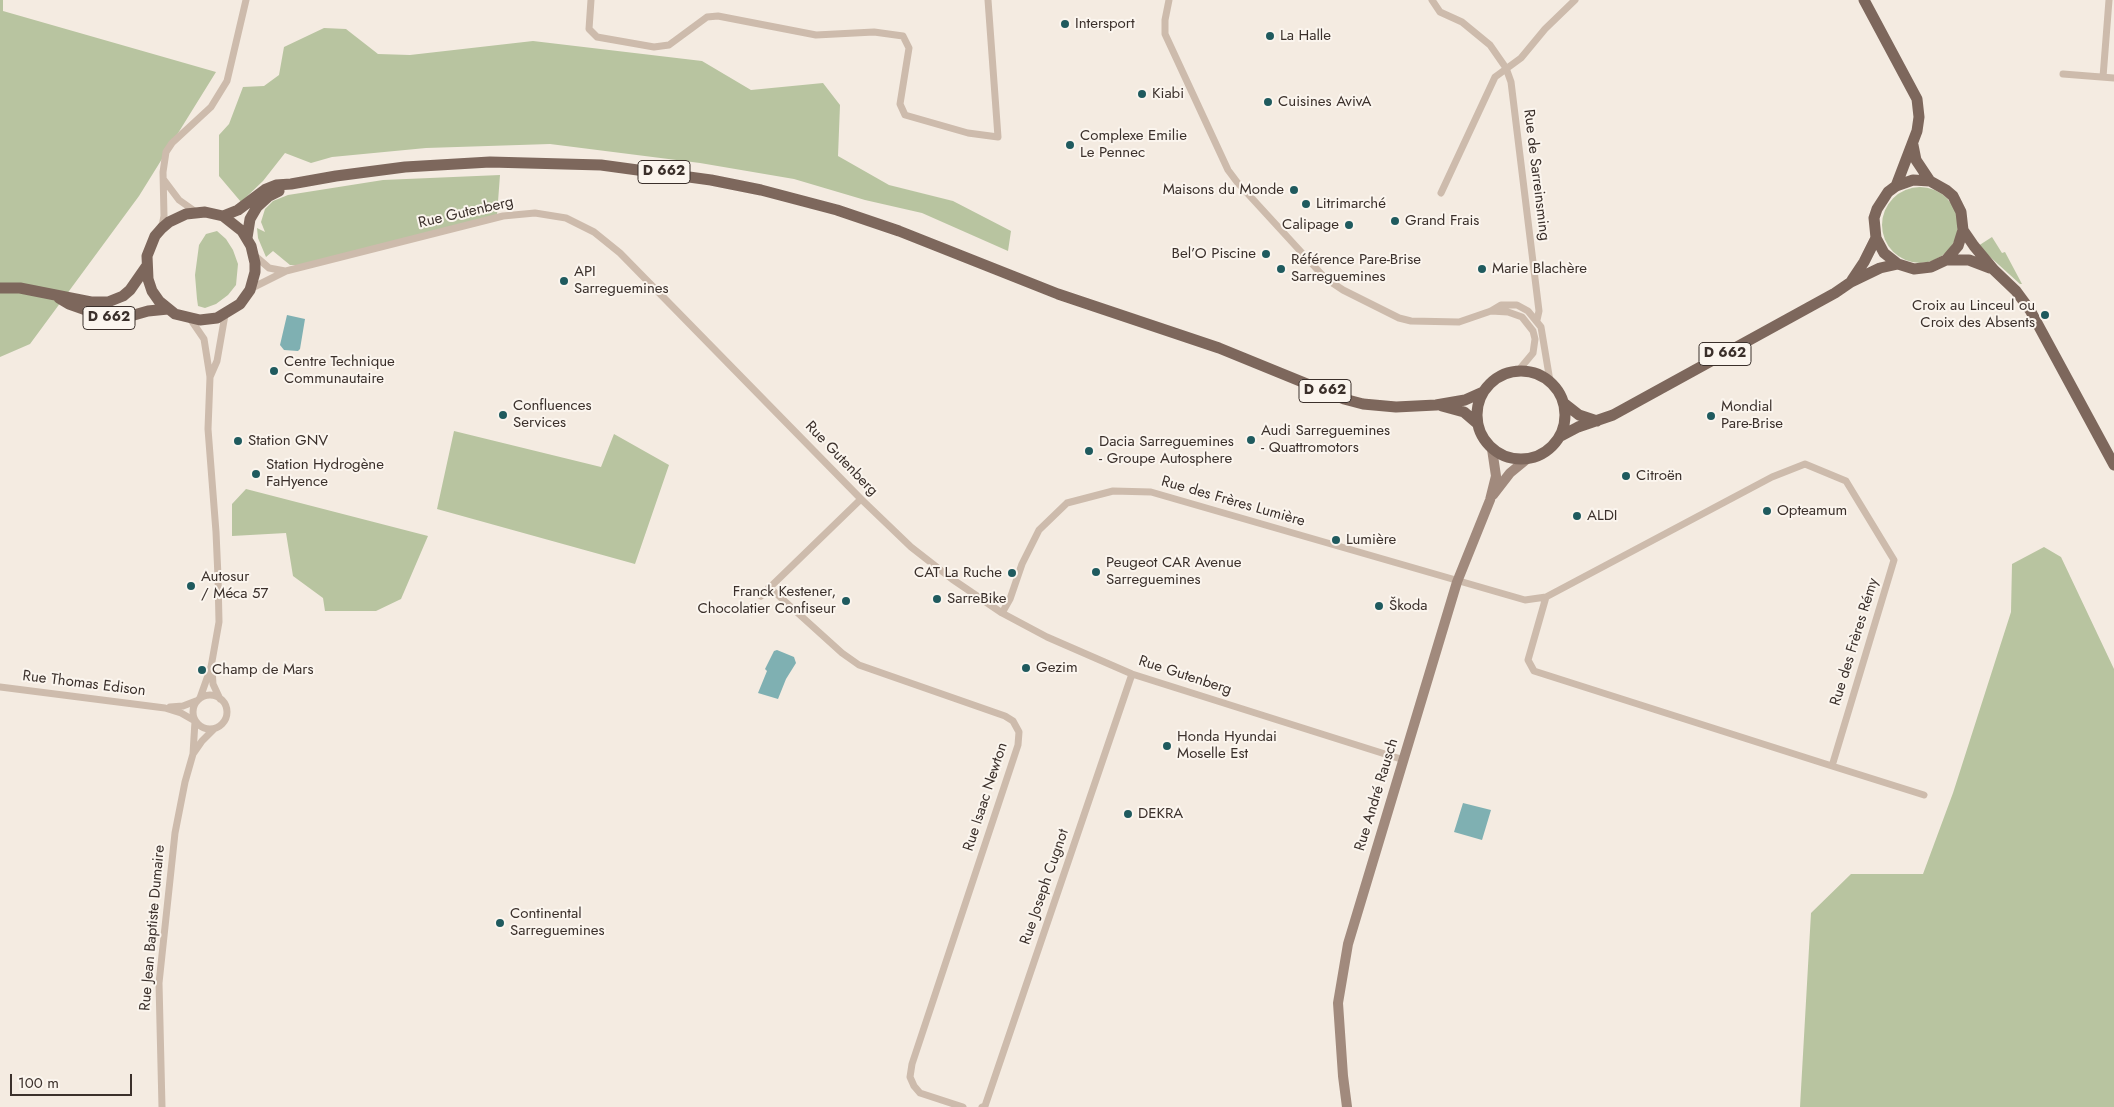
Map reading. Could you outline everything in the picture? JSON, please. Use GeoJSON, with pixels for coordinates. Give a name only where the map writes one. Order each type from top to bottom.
{"type":"FeatureCollection","features":[{"type":"Feature","properties":{"kind":"main road"},"geometry":{"type":"LineString","coordinates":[[1864,0],[1917,99],[1919,117],[1913,145],[1896,186]]}},
{"type":"Feature","properties":{"kind":"main road"},"geometry":{"type":"LineString","coordinates":[[1913,145],[1916,160],[1930,182]]}},
{"type":"Feature","properties":{"kind":"main road","name":"D 662"},"geometry":{"type":"LineString","coordinates":[[223,216],[238,210],[266,188],[276,185],[405,167],[490,162],[601,165],[712,180],[803,200],[873,222],[1058,294],[1219,348],[1344,399],[1380,407],[1436,405],[1464,400],[1483,392]]}},
{"type":"Feature","properties":{"kind":"main road"},"geometry":{"type":"LineString","coordinates":[[1912,180],[1930,182],[1939,185],[1953,196],[1961,212],[1963,230],[1958,246],[1946,260],[1923,269],[1906,267],[1898,264],[1884,253],[1876,238],[1874,218],[1877,209],[1888,192],[1896,186],[1912,180]]}},
{"type":"Feature","properties":{"kind":"main road","name":"D 662"},"geometry":{"type":"LineString","coordinates":[[247,238],[250,219],[257,206],[269,196],[291,184]]}},
{"type":"Feature","properties":{"kind":"main road"},"geometry":{"type":"LineString","coordinates":[[196,212],[214,213],[223,216],[237,225],[247,238],[254,254],[255,272],[250,290],[240,304],[225,314],[209,320],[191,320],[168,309],[152,291],[146,267],[150,246],[162,228],[178,217],[196,212]]}},
{"type":"Feature","properties":{"kind":"main road"},"geometry":{"type":"LineString","coordinates":[[1963,230],[1994,270],[2016,290],[2030,310],[2114,465]]}},
{"type":"Feature","properties":{"kind":"main road","name":"D 662"},"geometry":{"type":"LineString","coordinates":[[1850,282],[1864,262],[1876,238]]}},
{"type":"Feature","properties":{"kind":"main road"},"geometry":{"type":"LineString","coordinates":[[1946,260],[1969,260],[1994,270]]}},
{"type":"Feature","properties":{"kind":"main road","name":"D 662"},"geometry":{"type":"LineString","coordinates":[[1561,436],[1578,427],[1613,415],[1835,293],[1850,282],[1880,268],[1898,264]]}},
{"type":"Feature","properties":{"kind":"main road","name":"D 662"},"geometry":{"type":"LineString","coordinates":[[0,288],[20,288],[91,302],[108,302],[123,296],[130,290],[146,267]]}},
{"type":"Feature","properties":{"kind":"main road","name":"D 662"},"geometry":{"type":"LineString","coordinates":[[53,295],[68,304],[106,317],[120,319],[148,311],[168,309]]}},
{"type":"Feature","properties":{"kind":"main road"},"geometry":{"type":"LineString","coordinates":[[1518,371],[1540,375],[1550,381],[1561,396],[1566,421],[1561,436],[1550,449],[1535,458],[1527,459],[1509,458],[1492,449],[1481,433],[1478,424],[1478,408],[1483,392],[1498,377],[1518,371]]}},
{"type":"Feature","properties":{"kind":"main road"},"geometry":{"type":"LineString","coordinates":[[1564,404],[1579,415],[1597,421]]}},
{"type":"Feature","properties":{"kind":"main road","name":"D 662"},"geometry":{"type":"LineString","coordinates":[[1436,405],[1464,412],[1478,424]]}},
{"type":"Feature","properties":{"kind":"street"},"geometry":{"type":"LineString","coordinates":[[162,228],[164,216],[163,161],[166,152],[211,107],[226,81],[246,0]]}},
{"type":"Feature","properties":{"kind":"street"},"geometry":{"type":"LineString","coordinates":[[591,0],[589,29],[597,37],[654,47],[669,45],[707,17],[718,16],[816,35],[856,32],[903,36],[909,48],[900,104],[905,115],[968,133],[998,137],[988,0]]}},
{"type":"Feature","properties":{"kind":"street"},"geometry":{"type":"LineString","coordinates":[[1169,0],[1165,20],[1166,34],[1228,170],[1325,278],[1343,290],[1390,314],[1411,321],[1460,322],[1502,305],[1517,305],[1528,311],[1537,320]]}},
{"type":"Feature","properties":{"kind":"street","name":"Rue de Sarreinsming"},"geometry":{"type":"LineString","coordinates":[[1432,0],[1440,12],[1462,22],[1490,44],[1506,68],[1511,82],[1540,311],[1537,320],[1545,341],[1550,381]]}},
{"type":"Feature","properties":{"kind":"street"},"geometry":{"type":"LineString","coordinates":[[1441,193],[1495,77],[1521,58],[1545,28],[1575,0]]}},
{"type":"Feature","properties":{"kind":"street"},"geometry":{"type":"LineString","coordinates":[[2103,77],[2109,0]]}},
{"type":"Feature","properties":{"kind":"street"},"geometry":{"type":"LineString","coordinates":[[2063,74],[2114,78]]}},
{"type":"Feature","properties":{"kind":"street"},"geometry":{"type":"LineString","coordinates":[[164,180],[179,200],[196,212]]}},
{"type":"Feature","properties":{"kind":"street","name":"Rue Gutenberg"},"geometry":{"type":"LineString","coordinates":[[250,290],[286,271],[503,216],[535,213],[566,218],[594,232],[620,253],[911,548],[1002,613],[1047,636],[1132,674],[1404,760]]}},
{"type":"Feature","properties":{"kind":"street"},"geometry":{"type":"LineString","coordinates":[[254,254],[269,268],[286,271]]}},
{"type":"Feature","properties":{"kind":"street"},"geometry":{"type":"LineString","coordinates":[[1491,311],[1514,313],[1522,317],[1533,332],[1535,340],[1533,353],[1518,371]]}},
{"type":"Feature","properties":{"kind":"street"},"geometry":{"type":"LineString","coordinates":[[210,377],[217,360],[225,314]]}},
{"type":"Feature","properties":{"kind":"street"},"geometry":{"type":"LineString","coordinates":[[191,320],[204,339],[210,377],[208,429],[216,532],[219,622],[212,667],[213,684],[226,707],[226,718],[214,729],[203,728],[195,722],[192,711],[212,667]]}},
{"type":"Feature","properties":{"kind":"street","name":"Rue André Rausch"},"geometry":{"type":"LineString","coordinates":[[1347,1107],[1342,1076],[1338,1003],[1348,944],[1457,582],[1490,500],[1496,476],[1492,449]]}},
{"type":"Feature","properties":{"kind":"street","name":"Rue André Rausch"},"geometry":{"type":"LineString","coordinates":[[1490,500],[1503,482],[1527,459]]}},
{"type":"Feature","properties":{"kind":"street","name":"Rue des Frères Rémy"},"geometry":{"type":"LineString","coordinates":[[1457,582],[1525,600],[1546,597],[1772,477],[1805,464],[1846,481],[1894,560],[1832,766]]}},
{"type":"Feature","properties":{"kind":"street","name":"Rue des Frères Lumière"},"geometry":{"type":"LineString","coordinates":[[1002,613],[1010,598],[1022,564],[1039,530],[1067,503],[1113,491],[1151,492],[1457,582]]}},
{"type":"Feature","properties":{"kind":"street"},"geometry":{"type":"LineString","coordinates":[[761,596],[861,499]]}},
{"type":"Feature","properties":{"kind":"street","name":"Rue Isaac Newton"},"geometry":{"type":"LineString","coordinates":[[770,587],[842,653],[858,665],[1005,716],[1013,721],[1019,732],[1018,745],[912,1064],[910,1077],[920,1093],[963,1107]]}},
{"type":"Feature","properties":{"kind":"street"},"geometry":{"type":"LineString","coordinates":[[1546,597],[1528,660],[1534,672],[1924,796]]}},
{"type":"Feature","properties":{"kind":"street","name":"Rue Joseph Cugnot"},"geometry":{"type":"LineString","coordinates":[[982,1107],[985,1106],[1132,674]]}},
{"type":"Feature","properties":{"kind":"street","name":"Rue Thomas Edison"},"geometry":{"type":"LineString","coordinates":[[0,686],[165,708],[181,713],[195,722]]}},
{"type":"Feature","properties":{"kind":"street"},"geometry":{"type":"LineString","coordinates":[[198,700],[210,695],[220,699]]}},
{"type":"Feature","properties":{"kind":"street","name":"Rue Thomas Edison"},"geometry":{"type":"LineString","coordinates":[[165,708],[183,706],[198,700]]}},
{"type":"Feature","properties":{"kind":"street","name":"Rue Jean Baptiste Dumaire"},"geometry":{"type":"LineString","coordinates":[[162,1107],[159,983],[175,833],[185,782],[193,754],[195,722]]}},
{"type":"Feature","properties":{"kind":"street","name":"Rue Jean Baptiste Dumaire"},"geometry":{"type":"LineString","coordinates":[[193,754],[214,729]]}},
{"type":"Feature","properties":{"kind":"green space"},"geometry":{"type":"Polygon","coordinates":[[[0,0],[3,0],[3,11],[216,72],[139,196],[30,344],[0,357],[0,0]]]}},
{"type":"Feature","properties":{"kind":"green space"},"geometry":{"type":"Polygon","coordinates":[[[324,28],[346,29],[378,54],[410,55],[533,41],[702,61],[751,90],[823,83],[840,105],[838,156],[889,185],[953,201],[1011,231],[1008,251],[922,213],[865,200],[794,179],[700,163],[550,144],[426,148],[332,157],[311,163],[285,153],[263,181],[241,202],[219,176],[219,135],[229,124],[243,87],[264,86],[279,75],[284,47],[324,28]]]}},
{"type":"Feature","properties":{"kind":"green space"},"geometry":{"type":"Polygon","coordinates":[[[500,175],[497,215],[299,265],[290,265],[273,251],[266,257],[258,238],[257,228],[265,232],[261,222],[265,209],[273,201],[288,195],[383,180],[500,175]]]}},
{"type":"Feature","properties":{"kind":"green space"},"geometry":{"type":"Polygon","coordinates":[[[1913,187],[1927,187],[1941,193],[1952,204],[1958,218],[1955,240],[1947,252],[1927,263],[1913,263],[1899,257],[1888,246],[1882,232],[1882,218],[1888,204],[1899,193],[1913,187]]]}},
{"type":"Feature","properties":{"kind":"green space"},"geometry":{"type":"Polygon","coordinates":[[[217,231],[226,239],[233,250],[238,264],[236,285],[228,295],[216,304],[205,308],[198,306],[197,299],[195,275],[199,245],[206,234],[217,231]]]}},
{"type":"Feature","properties":{"kind":"green space"},"geometry":{"type":"Polygon","coordinates":[[[1992,237],[2002,253],[2005,252],[2022,284],[1978,246],[1992,237]]]}},
{"type":"Feature","properties":{"kind":"green space"},"geometry":{"type":"Polygon","coordinates":[[[454,431],[601,467],[614,434],[669,465],[635,564],[437,509],[454,431]]]}},
{"type":"Feature","properties":{"kind":"green space"},"geometry":{"type":"Polygon","coordinates":[[[246,489],[428,536],[401,599],[376,611],[325,611],[323,598],[293,576],[286,533],[232,536],[232,504],[246,489]]]}},
{"type":"Feature","properties":{"kind":"green space"},"geometry":{"type":"Polygon","coordinates":[[[2044,547],[2061,557],[2114,669],[2114,1107],[1800,1107],[1811,913],[1851,874],[1923,874],[1953,793],[2011,612],[2012,564],[2044,547]]]}},
{"type":"Feature","properties":{"kind":"water"},"geometry":{"type":"Polygon","coordinates":[[[287,315],[305,319],[300,349],[298,351],[284,350],[280,345],[287,315]]]}},
{"type":"Feature","properties":{"kind":"water"},"geometry":{"type":"Polygon","coordinates":[[[777,650],[794,657],[796,663],[786,679],[778,699],[758,693],[767,671],[765,669],[774,651],[777,650]]]}},
{"type":"Feature","properties":{"kind":"water"},"geometry":{"type":"Polygon","coordinates":[[[1463,803],[1491,810],[1482,840],[1454,832],[1463,803]]]}},
{"type":"Feature","properties":{"kind":"place","name":"Intersport"},"geometry":{"type":"Point","coordinates":[1065,24]}},
{"type":"Feature","properties":{"kind":"place","name":"La Halle"},"geometry":{"type":"Point","coordinates":[1270,36]}},
{"type":"Feature","properties":{"kind":"place","name":"Kiabi"},"geometry":{"type":"Point","coordinates":[1142,94]}},
{"type":"Feature","properties":{"kind":"place","name":"Cuisines AvivA"},"geometry":{"type":"Point","coordinates":[1268,102]}},
{"type":"Feature","properties":{"kind":"place","name":"Complexe Emilie Le Pennec"},"geometry":{"type":"Point","coordinates":[1070,145]}},
{"type":"Feature","properties":{"kind":"place","name":"Maisons du Monde"},"geometry":{"type":"Point","coordinates":[1294,190]}},
{"type":"Feature","properties":{"kind":"place","name":"Litrimarché"},"geometry":{"type":"Point","coordinates":[1306,204]}},
{"type":"Feature","properties":{"kind":"place","name":"Grand Frais"},"geometry":{"type":"Point","coordinates":[1395,221]}},
{"type":"Feature","properties":{"kind":"place","name":"Calipage"},"geometry":{"type":"Point","coordinates":[1349,225]}},
{"type":"Feature","properties":{"kind":"place","name":"Bel’O Piscine"},"geometry":{"type":"Point","coordinates":[1266,254]}},
{"type":"Feature","properties":{"kind":"place","name":"Référence Pare-Brise Sarreguemines"},"geometry":{"type":"Point","coordinates":[1281,269]}},
{"type":"Feature","properties":{"kind":"place","name":"Marie Blachère"},"geometry":{"type":"Point","coordinates":[1482,269]}},
{"type":"Feature","properties":{"kind":"place","name":"API Sarreguemines"},"geometry":{"type":"Point","coordinates":[564,281]}},
{"type":"Feature","properties":{"kind":"place","name":"Croix au Linceul ou Croix des Absents"},"geometry":{"type":"Point","coordinates":[2045,315]}},
{"type":"Feature","properties":{"kind":"place","name":"Centre Technique Communautaire"},"geometry":{"type":"Point","coordinates":[274,371]}},
{"type":"Feature","properties":{"kind":"place","name":"Confluences Services"},"geometry":{"type":"Point","coordinates":[503,415]}},
{"type":"Feature","properties":{"kind":"place","name":"Mondial Pare-Brise"},"geometry":{"type":"Point","coordinates":[1711,416]}},
{"type":"Feature","properties":{"kind":"place","name":"Audi Sarreguemines - Quattromotors"},"geometry":{"type":"Point","coordinates":[1251,440]}},
{"type":"Feature","properties":{"kind":"place","name":"Station GNV"},"geometry":{"type":"Point","coordinates":[238,441]}},
{"type":"Feature","properties":{"kind":"place","name":"Dacia Sarreguemines - Groupe Autosphere"},"geometry":{"type":"Point","coordinates":[1089,451]}},
{"type":"Feature","properties":{"kind":"place","name":"Station Hydrogène FaHyence"},"geometry":{"type":"Point","coordinates":[256,474]}},
{"type":"Feature","properties":{"kind":"place","name":"Citroën"},"geometry":{"type":"Point","coordinates":[1626,476]}},
{"type":"Feature","properties":{"kind":"place","name":"Opteamum"},"geometry":{"type":"Point","coordinates":[1767,511]}},
{"type":"Feature","properties":{"kind":"place","name":"ALDI"},"geometry":{"type":"Point","coordinates":[1577,516]}},
{"type":"Feature","properties":{"kind":"place","name":"Lumière"},"geometry":{"type":"Point","coordinates":[1336,540]}},
{"type":"Feature","properties":{"kind":"place","name":"Peugeot CAR Avenue Sarreguemines"},"geometry":{"type":"Point","coordinates":[1096,572]}},
{"type":"Feature","properties":{"kind":"place","name":"CAT La Ruche"},"geometry":{"type":"Point","coordinates":[1012,573]}},
{"type":"Feature","properties":{"kind":"place","name":"Autosur / Méca 57"},"geometry":{"type":"Point","coordinates":[191,586]}},
{"type":"Feature","properties":{"kind":"place","name":"SarreBike"},"geometry":{"type":"Point","coordinates":[937,599]}},
{"type":"Feature","properties":{"kind":"place","name":"Franck Kestener, Chocolatier Confiseur"},"geometry":{"type":"Point","coordinates":[846,601]}},
{"type":"Feature","properties":{"kind":"place","name":"Škoda"},"geometry":{"type":"Point","coordinates":[1379,606]}},
{"type":"Feature","properties":{"kind":"place","name":"Gezim"},"geometry":{"type":"Point","coordinates":[1026,668]}},
{"type":"Feature","properties":{"kind":"place","name":"Champ de Mars"},"geometry":{"type":"Point","coordinates":[202,670]}},
{"type":"Feature","properties":{"kind":"place","name":"Honda Hyundai Moselle Est"},"geometry":{"type":"Point","coordinates":[1167,746]}},
{"type":"Feature","properties":{"kind":"place","name":"DEKRA"},"geometry":{"type":"Point","coordinates":[1128,814]}},
{"type":"Feature","properties":{"kind":"place","name":"Continental Sarreguemines"},"geometry":{"type":"Point","coordinates":[500,923]}}]}
